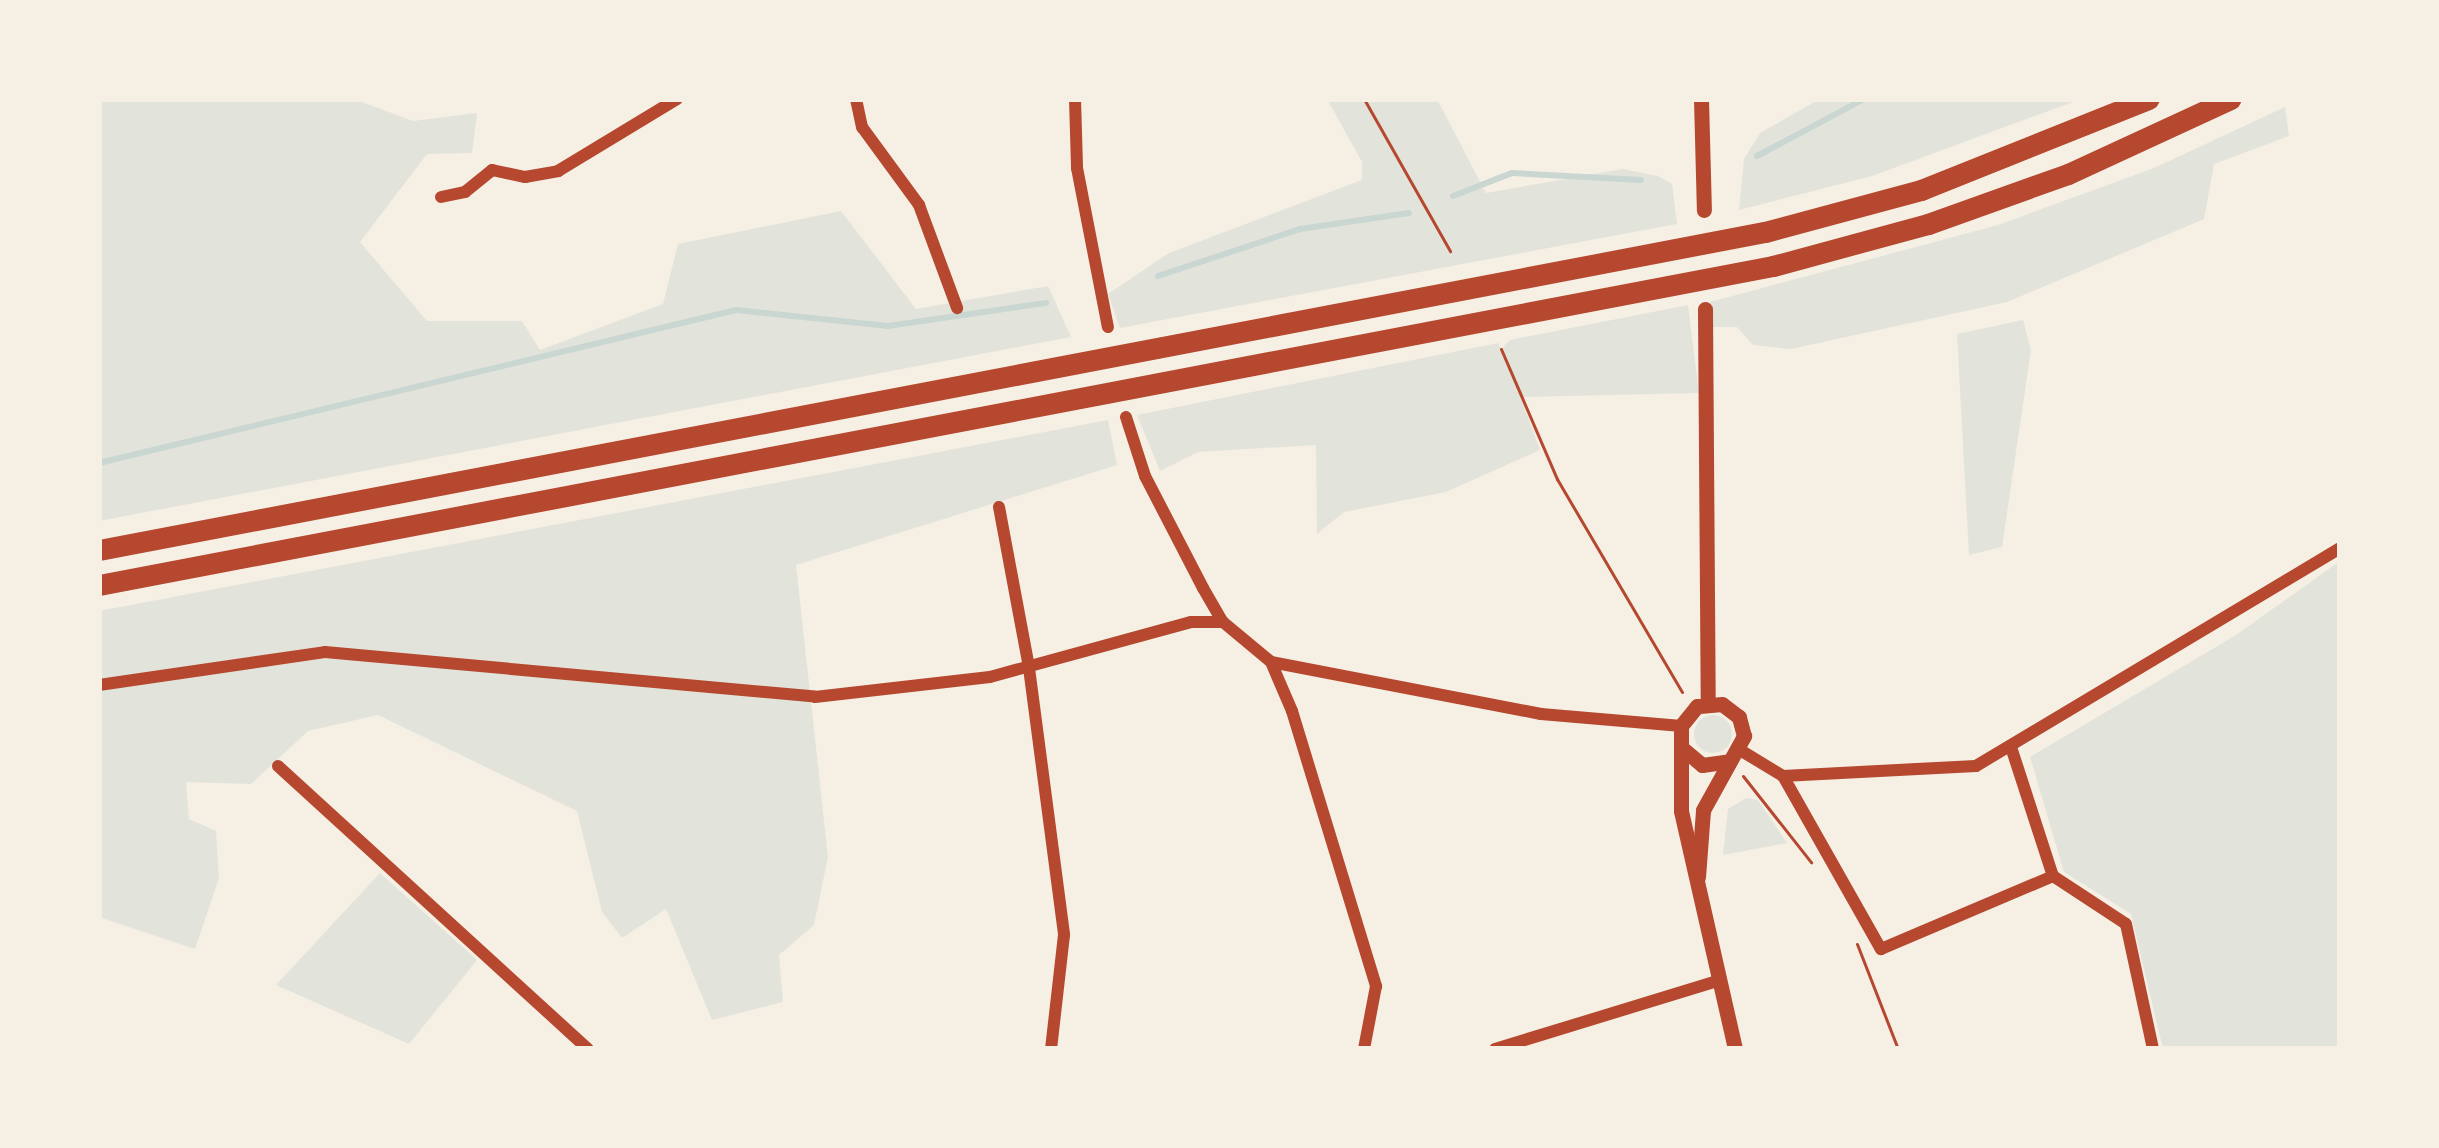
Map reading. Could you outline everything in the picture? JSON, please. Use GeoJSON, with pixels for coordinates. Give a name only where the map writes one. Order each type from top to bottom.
{"type":"FeatureCollection","features":[{"type":"Feature","properties":{"kind":"highway"},"geometry":{"type":"LineString","coordinates":[[99,550],[1765,232],[1921,190],[2149,99]]}},
{"type":"Feature","properties":{"kind":"highway"},"geometry":{"type":"LineString","coordinates":[[99,585],[1773,266],[1928,224],[2068,174],[2230,99]]}},
{"type":"Feature","properties":{"kind":"street"},"geometry":{"type":"LineString","coordinates":[[441,197],[465,192],[492,170],[525,177],[558,171],[677,99]]}},
{"type":"Feature","properties":{"kind":"street"},"geometry":{"type":"LineString","coordinates":[[856,99],[862,127],[919,205],[957,308]]}},
{"type":"Feature","properties":{"kind":"street"},"geometry":{"type":"LineString","coordinates":[[1076,99],[1077,169],[1108,327]]}},
{"type":"Feature","properties":{"kind":"street"},"geometry":{"type":"LineString","coordinates":[[1701,99],[1704,211]]}},
{"type":"Feature","properties":{"kind":"street"},"geometry":{"type":"LineString","coordinates":[[1705,309],[1701,705],[1681,726],[1681,811],[1735,1049]]}},
{"type":"Feature","properties":{"kind":"street"},"geometry":{"type":"LineString","coordinates":[[1126,417],[1145,476],[1223,622],[1271,662],[1540,714],[1681,726]]}},
{"type":"Feature","properties":{"kind":"street"},"geometry":{"type":"LineString","coordinates":[[998,507],[1029,668],[1064,935],[1051,1049]]}},
{"type":"Feature","properties":{"kind":"street"},"geometry":{"type":"LineString","coordinates":[[1683,749],[1702,765],[1735,756],[1783,776],[1929,773],[1976,766],[2340,548]]}},
{"type":"Feature","properties":{"kind":"street"},"geometry":{"type":"LineString","coordinates":[[99,685],[325,652],[585,673],[736,696],[815,697],[1029,668],[1191,622],[1223,622]]}},
{"type":"Feature","properties":{"kind":"street"},"geometry":{"type":"LineString","coordinates":[[1271,662],[1363,927],[1376,986],[1364,1049]]}},
{"type":"Feature","properties":{"kind":"street"},"geometry":{"type":"LineString","coordinates":[[1698,877],[1703,810],[1735,756],[1739,717],[1701,705]]}},
{"type":"Feature","properties":{"kind":"street"},"geometry":{"type":"LineString","coordinates":[[2011,747],[2053,875],[2126,924],[2153,1049]]}},
{"type":"Feature","properties":{"kind":"street"},"geometry":{"type":"LineString","coordinates":[[278,766],[588,1049]]}},
{"type":"Feature","properties":{"kind":"street"},"geometry":{"type":"LineString","coordinates":[[1783,776],[1881,949],[2053,875]]}},
{"type":"Feature","properties":{"kind":"street"},"geometry":{"type":"LineString","coordinates":[[1495,1049],[1720,980]]}},
{"type":"Feature","properties":{"kind":"path"},"geometry":{"type":"LineString","coordinates":[[1364,99],[1450,251]]}},
{"type":"Feature","properties":{"kind":"path"},"geometry":{"type":"LineString","coordinates":[[1501,349],[1556,479],[1701,705]]}},
{"type":"Feature","properties":{"kind":"path"},"geometry":{"type":"LineString","coordinates":[[1735,756],[1788,824],[1822,881]]}},
{"type":"Feature","properties":{"kind":"path"},"geometry":{"type":"LineString","coordinates":[[1855,938],[1898,1049]]}},
{"type":"Feature","properties":{"kind":"shaded area"},"geometry":{"type":"Polygon","coordinates":[[[99,99],[354,99],[413,121],[477,113],[472,153],[427,154],[360,242],[427,321],[522,321],[540,350],[663,304],[678,244],[841,211],[916,309],[1048,286],[1071,337],[99,521],[99,99]]]}},
{"type":"Feature","properties":{"kind":"shaded area"},"geometry":{"type":"Polygon","coordinates":[[[1327,99],[1437,99],[1486,193],[1623,169],[1658,176],[1672,184],[1677,224],[1120,328],[1108,294],[1169,253],[1362,180],[1362,162],[1327,99]]]}},
{"type":"Feature","properties":{"kind":"shaded area"},"geometry":{"type":"Polygon","coordinates":[[[1820,99],[2081,99],[1872,176],[1739,210],[1744,159],[1760,133],[1820,99]]]}},
{"type":"Feature","properties":{"kind":"shaded area"},"geometry":{"type":"Polygon","coordinates":[[[2285,107],[2289,136],[2214,164],[2204,219],[2007,302],[1791,349],[1753,345],[1737,327],[1705,327],[1710,302],[1998,225],[2154,168],[2285,107]]]}},
{"type":"Feature","properties":{"kind":"shaded area"},"geometry":{"type":"Polygon","coordinates":[[[1688,305],[1699,393],[1522,397],[1512,375],[1540,450],[1446,492],[1344,512],[1317,534],[1316,445],[1198,452],[1160,471],[1137,415],[1498,343],[1501,349],[1510,340],[1688,305]]]}},
{"type":"Feature","properties":{"kind":"shaded area"},"geometry":{"type":"Polygon","coordinates":[[[2023,320],[2031,350],[2002,547],[1969,555],[1957,334],[2023,320]]]}},
{"type":"Feature","properties":{"kind":"shaded area"},"geometry":{"type":"Polygon","coordinates":[[[1108,420],[1117,465],[796,565],[828,857],[814,925],[779,955],[783,1002],[712,1020],[666,909],[622,938],[602,912],[577,811],[378,715],[308,731],[251,784],[186,782],[189,819],[216,831],[219,878],[195,949],[99,917],[99,611],[1108,420]]]}},
{"type":"Feature","properties":{"kind":"shaded area"},"geometry":{"type":"Polygon","coordinates":[[[2340,561],[2340,1049],[2163,1049],[2131,914],[2064,872],[2030,757],[2236,635],[2340,561]]]}},
{"type":"Feature","properties":{"kind":"shaded area"},"geometry":{"type":"Polygon","coordinates":[[[1713,715],[1727,720],[1732,734],[1727,748],[1713,753],[1699,748],[1694,734],[1699,720],[1713,715]]]}},
{"type":"Feature","properties":{"kind":"shaded area"},"geometry":{"type":"Polygon","coordinates":[[[1746,798],[1758,800],[1787,843],[1723,855],[1728,809],[1746,798]]]}},
{"type":"Feature","properties":{"kind":"shaded area"},"geometry":{"type":"Polygon","coordinates":[[[380,873],[477,960],[409,1044],[276,985],[380,873]]]}},
{"type":"Feature","properties":{"kind":"waterway"},"geometry":{"type":"LineString","coordinates":[[1757,156],[1864,99]]}},
{"type":"Feature","properties":{"kind":"waterway"},"geometry":{"type":"LineString","coordinates":[[1453,196],[1512,173],[1641,180]]}},
{"type":"Feature","properties":{"kind":"waterway"},"geometry":{"type":"LineString","coordinates":[[1158,276],[1300,229],[1409,213]]}},
{"type":"Feature","properties":{"kind":"waterway"},"geometry":{"type":"LineString","coordinates":[[99,463],[736,310],[888,326],[1046,303]]}}]}
